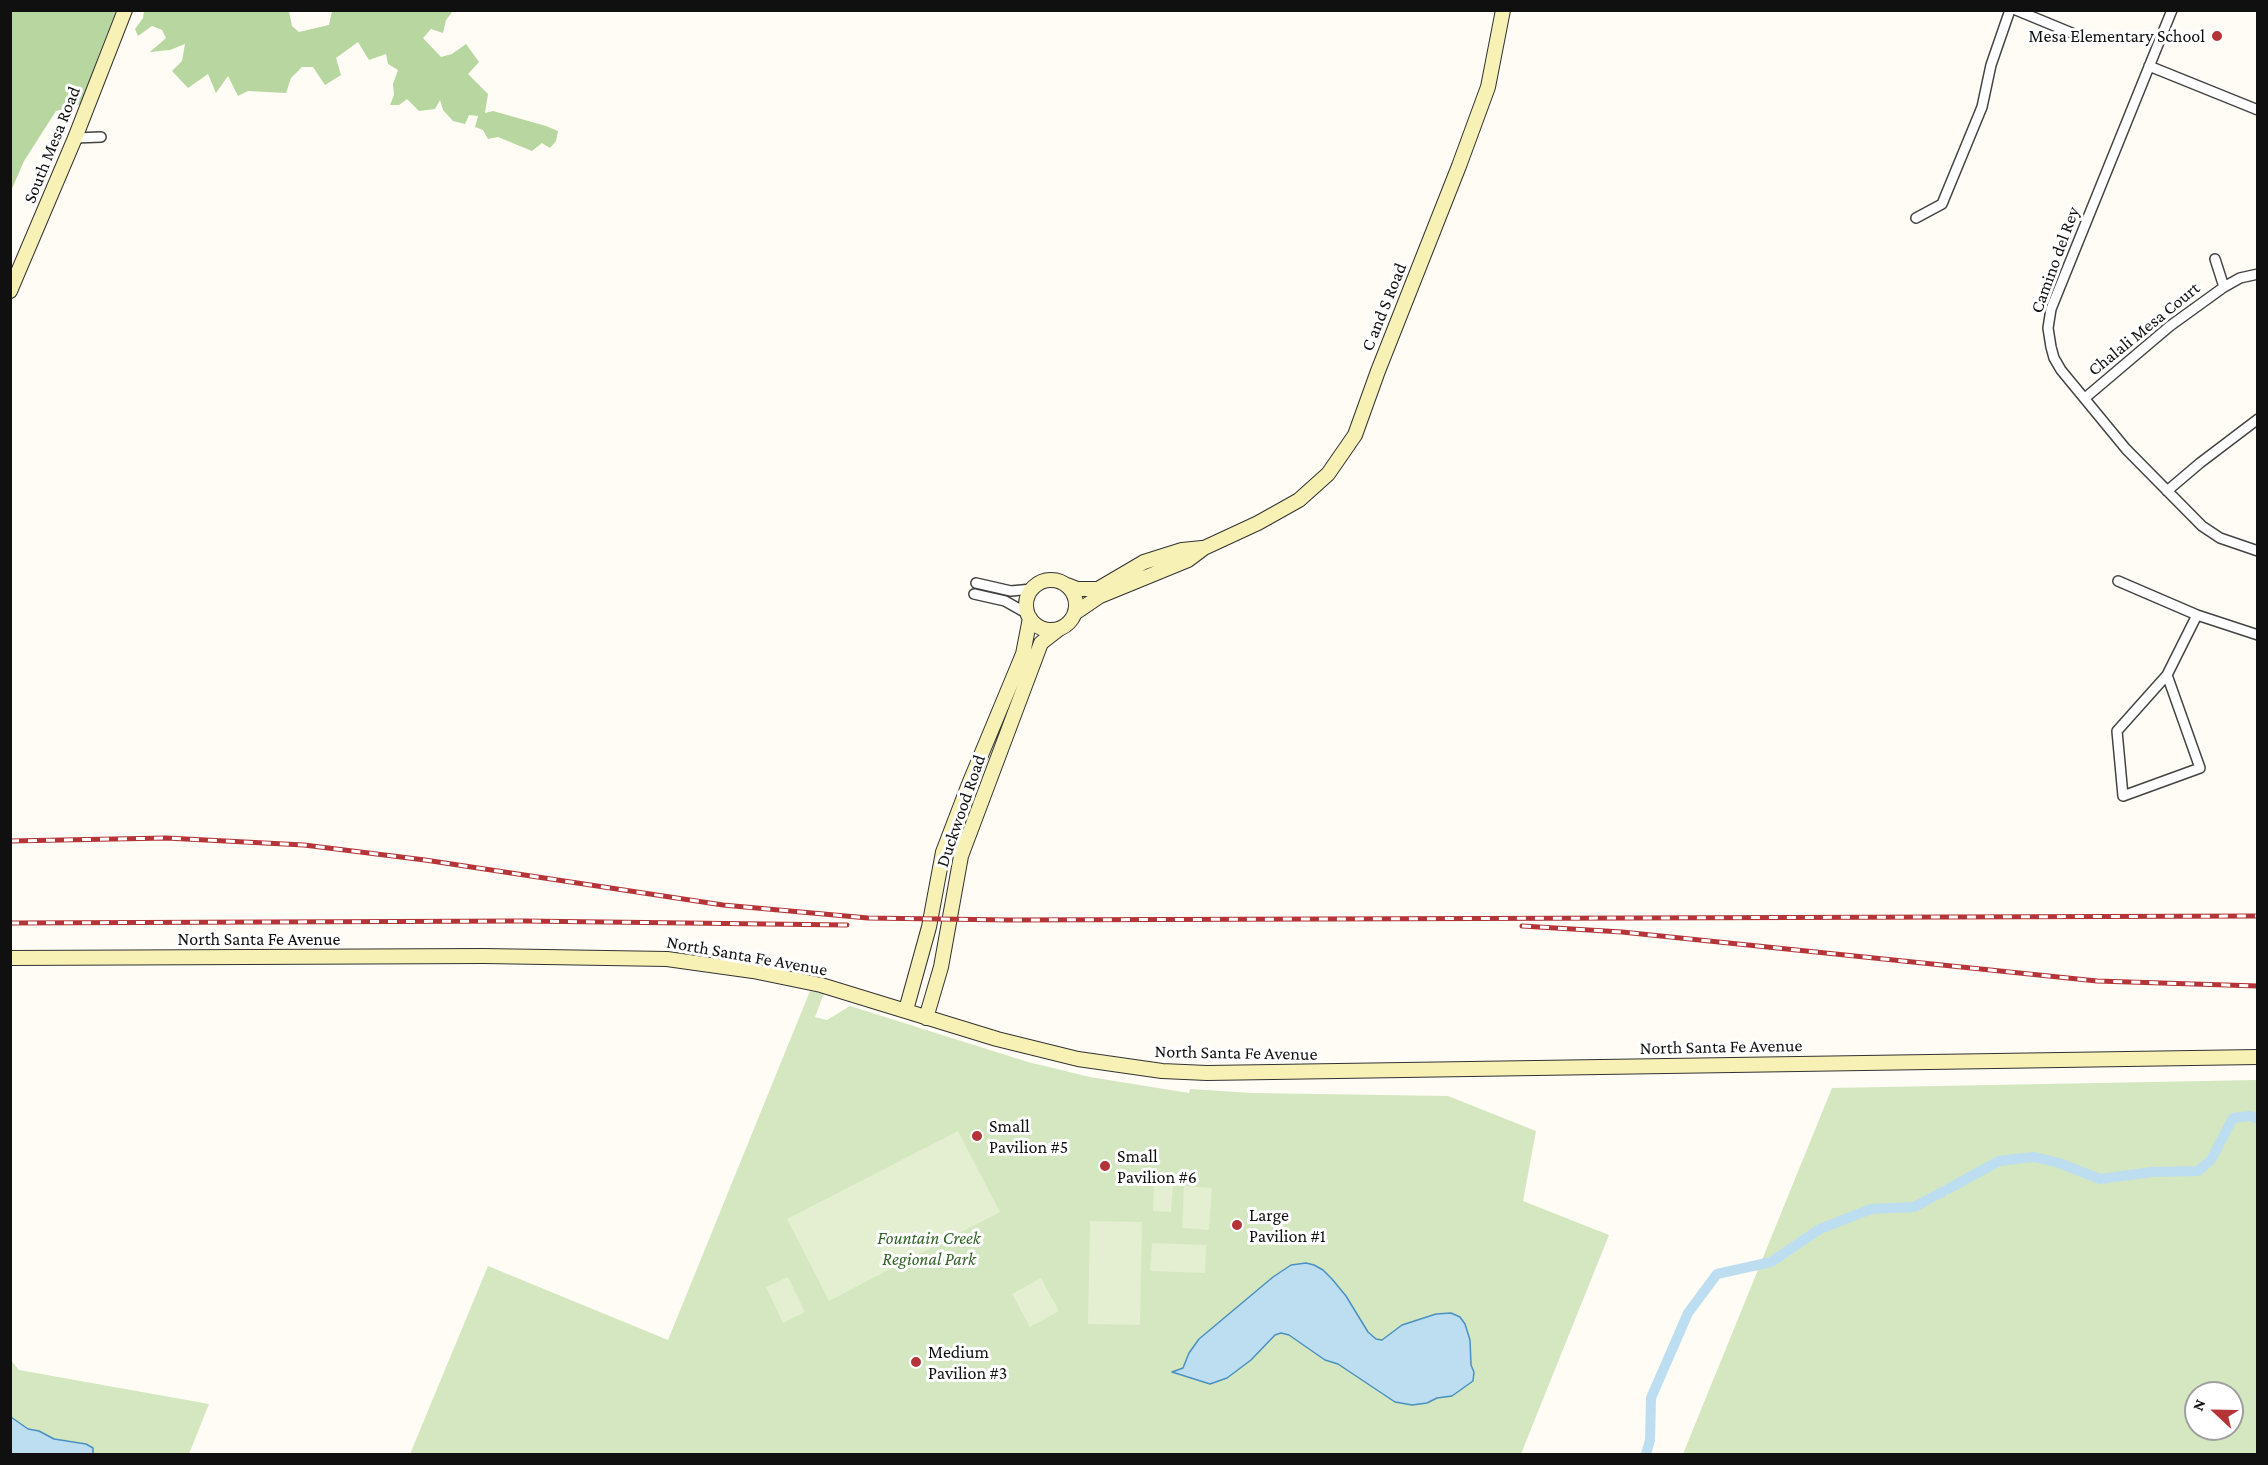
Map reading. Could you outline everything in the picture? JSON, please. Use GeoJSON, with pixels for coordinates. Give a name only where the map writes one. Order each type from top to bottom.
{"type":"FeatureCollection","features":[{"type":"Feature","properties":{"kind":"main road","name":"South Mesa Road"},"geometry":{"type":"LineString","coordinates":[[10,291],[75,138],[125,10]]}},
{"type":"Feature","properties":{"kind":"main road","name":"C and S Road"},"geometry":{"type":"LineString","coordinates":[[1075,613],[1100,596],[1188,560],[1204,548],[1258,523],[1299,500],[1328,474],[1355,435],[1488,87],[1503,10]]}},
{"type":"Feature","properties":{"kind":"main road","name":"C and S Road"},"geometry":{"type":"LineString","coordinates":[[1065,584],[1077,589],[1098,589],[1144,562],[1182,550],[1204,548]]}},
{"type":"Feature","properties":{"kind":"main road"},"geometry":{"type":"LineString","coordinates":[[1049,580],[1065,584],[1075,597],[1075,613],[1072,620],[1059,629],[1042,629],[1029,616],[1026,602],[1032,589],[1041,582],[1049,580]]}},
{"type":"Feature","properties":{"kind":"main road","name":"Duckwood Road"},"geometry":{"type":"LineString","coordinates":[[906,1010],[929,927],[944,852],[969,784],[1023,654],[1029,616]]}},
{"type":"Feature","properties":{"kind":"main road","name":"Duckwood Road"},"geometry":{"type":"LineString","coordinates":[[926,1018],[941,967],[961,856],[1041,643],[1059,629]]}},
{"type":"Feature","properties":{"kind":"main road","name":"North Santa Fe Avenue"},"geometry":{"type":"LineString","coordinates":[[10,958],[484,956],[667,959],[753,971],[821,985],[997,1039],[1078,1059],[1162,1071],[1207,1073],[2258,1056]]}},
{"type":"Feature","properties":{"kind":"street"},"geometry":{"type":"LineString","coordinates":[[1916,218],[1942,204],[1982,107],[1991,65],[2010,10]]}},
{"type":"Feature","properties":{"kind":"street"},"geometry":{"type":"LineString","coordinates":[[2016,10],[2079,36]]}},
{"type":"Feature","properties":{"kind":"street","name":"Camino del Rey"},"geometry":{"type":"LineString","coordinates":[[2172,10],[2051,309],[2048,328],[2054,358],[2061,370],[2127,449],[2202,526],[2220,538],[2258,550]]}},
{"type":"Feature","properties":{"kind":"street"},"geometry":{"type":"LineString","coordinates":[[2149,66],[2258,110]]}},
{"type":"Feature","properties":{"kind":"street"},"geometry":{"type":"LineString","coordinates":[[75,138],[101,137]]}},
{"type":"Feature","properties":{"kind":"street","name":"Chalali Mesa Court"},"geometry":{"type":"LineString","coordinates":[[2215,259],[2224,287]]}},
{"type":"Feature","properties":{"kind":"street","name":"Chalali Mesa Court"},"geometry":{"type":"LineString","coordinates":[[2085,398],[2170,326],[2224,287],[2240,278],[2258,274]]}},
{"type":"Feature","properties":{"kind":"street"},"geometry":{"type":"LineString","coordinates":[[2167,491],[2258,419]]}},
{"type":"Feature","properties":{"kind":"street"},"geometry":{"type":"LineString","coordinates":[[2118,581],[2197,615],[2258,635]]}},
{"type":"Feature","properties":{"kind":"street"},"geometry":{"type":"LineString","coordinates":[[976,583],[1011,591],[1032,589]]}},
{"type":"Feature","properties":{"kind":"street"},"geometry":{"type":"LineString","coordinates":[[974,594],[1005,601],[1029,616]]}},
{"type":"Feature","properties":{"kind":"street"},"geometry":{"type":"LineString","coordinates":[[2167,675],[2200,768],[2123,796],[2117,731],[2167,675],[2197,615]]}},
{"type":"Feature","properties":{"kind":"green space"},"geometry":{"type":"Polygon","coordinates":[[[11,11],[116,11],[82,104],[56,111],[24,161],[11,191],[11,11]]]}},
{"type":"Feature","properties":{"kind":"green space"},"geometry":{"type":"Polygon","coordinates":[[[144,11],[289,11],[292,26],[299,32],[329,25],[332,11],[453,11],[446,20],[443,33],[431,29],[423,38],[441,57],[452,54],[466,44],[479,62],[468,74],[488,94],[485,113],[493,111],[546,126],[558,131],[556,141],[550,148],[542,143],[532,151],[498,137],[488,139],[483,130],[475,127],[478,116],[469,115],[465,124],[453,121],[443,110],[440,100],[435,109],[419,111],[407,99],[399,105],[390,105],[398,70],[388,64],[386,54],[369,60],[358,42],[336,58],[341,75],[325,85],[313,67],[302,67],[291,78],[286,93],[248,91],[238,96],[228,76],[216,93],[208,74],[188,88],[172,71],[182,61],[185,44],[170,50],[150,52],[166,38],[162,30],[152,26],[138,36],[135,29],[143,18],[144,11]]]}},
{"type":"Feature","properties":{"kind":"green space","name":"Fountain Creek Regional Park"},"geometry":{"type":"Polygon","coordinates":[[[810,991],[824,993],[815,1017],[827,1020],[850,1006],[1028,1062],[1090,1077],[1189,1093],[1190,1089],[1252,1093],[1448,1096],[1536,1131],[1523,1201],[1609,1235],[1521,1454],[410,1454],[488,1266],[668,1340],[810,991]]]}},
{"type":"Feature","properties":{"kind":"green space"},"geometry":{"type":"Polygon","coordinates":[[[2257,1080],[2257,1454],[1683,1454],[1832,1088],[2257,1080]]]}},
{"type":"Feature","properties":{"kind":"green space"},"geometry":{"type":"Polygon","coordinates":[[[958,1131],[1000,1212],[829,1301],[787,1219],[958,1131]]]}},
{"type":"Feature","properties":{"kind":"green space"},"geometry":{"type":"Polygon","coordinates":[[[1154,1183],[1173,1184],[1171,1212],[1153,1211],[1154,1183]]]}},
{"type":"Feature","properties":{"kind":"green space"},"geometry":{"type":"Polygon","coordinates":[[[1184,1186],[1212,1188],[1209,1230],[1182,1228],[1184,1186]]]}},
{"type":"Feature","properties":{"kind":"green space"},"geometry":{"type":"Polygon","coordinates":[[[1090,1221],[1142,1222],[1140,1325],[1088,1324],[1090,1221]]]}},
{"type":"Feature","properties":{"kind":"green space"},"geometry":{"type":"Polygon","coordinates":[[[1152,1243],[1206,1245],[1205,1273],[1150,1271],[1152,1243]]]}},
{"type":"Feature","properties":{"kind":"green space"},"geometry":{"type":"Polygon","coordinates":[[[788,1277],[805,1312],[783,1323],[766,1287],[788,1277]]]}},
{"type":"Feature","properties":{"kind":"green space"},"geometry":{"type":"Polygon","coordinates":[[[1041,1278],[1059,1311],[1030,1327],[1012,1294],[1041,1278]]]}},
{"type":"Feature","properties":{"kind":"green space"},"geometry":{"type":"Polygon","coordinates":[[[10,1359],[19,1370],[209,1404],[189,1454],[11,1454],[10,1359]]]}},
{"type":"Feature","properties":{"kind":"water"},"geometry":{"type":"Polygon","coordinates":[[[1306,1263],[1323,1270],[1332,1279],[1346,1296],[1368,1332],[1376,1339],[1382,1340],[1402,1325],[1436,1314],[1451,1313],[1460,1317],[1470,1340],[1473,1381],[1452,1396],[1437,1398],[1427,1403],[1412,1405],[1395,1402],[1338,1364],[1325,1360],[1289,1335],[1281,1333],[1275,1335],[1251,1360],[1227,1378],[1210,1384],[1172,1372],[1183,1368],[1189,1353],[1199,1339],[1273,1277],[1291,1265],[1306,1263]]]}},
{"type":"Feature","properties":{"kind":"water"},"geometry":{"type":"Polygon","coordinates":[[[11,1417],[28,1429],[39,1431],[54,1439],[86,1444],[93,1448],[93,1454],[11,1454],[11,1417]]]}},
{"type":"Feature","properties":{"kind":"waterway"},"geometry":{"type":"LineString","coordinates":[[1948,1189],[1999,1161],[2034,1157],[2059,1163],[2100,1179],[2152,1172],[2198,1171],[2211,1160],[2233,1118],[2250,1116],[2258,1119]]}},
{"type":"Feature","properties":{"kind":"waterway"},"geometry":{"type":"LineString","coordinates":[[1646,1454],[1650,1440],[1651,1398],[1688,1313],[1717,1274],[1771,1262],[1820,1229],[1871,1209],[1914,1207],[1942,1192]]}},
{"type":"Feature","properties":{"kind":"railway"},"geometry":{"type":"LineString","coordinates":[[10,841],[166,838],[304,845],[425,860],[723,905],[868,918],[1009,920],[2258,916]]}},
{"type":"Feature","properties":{"kind":"railway"},"geometry":{"type":"LineString","coordinates":[[10,923],[523,921],[847,925]]}},
{"type":"Feature","properties":{"kind":"railway"},"geometry":{"type":"LineString","coordinates":[[1522,926],[1622,932],[2097,981],[2258,986]]}},
{"type":"Feature","properties":{"kind":"place","name":"Mesa Elementary School"},"geometry":{"type":"Point","coordinates":[2217,36]}},
{"type":"Feature","properties":{"kind":"place","name":"Small Pavilion #5"},"geometry":{"type":"Point","coordinates":[977,1136]}},
{"type":"Feature","properties":{"kind":"place","name":"Small Pavilion #6"},"geometry":{"type":"Point","coordinates":[1105,1166]}},
{"type":"Feature","properties":{"kind":"place","name":"Large Pavilion #1"},"geometry":{"type":"Point","coordinates":[1237,1225]}},
{"type":"Feature","properties":{"kind":"place","name":"Medium Pavilion #3"},"geometry":{"type":"Point","coordinates":[916,1362]}}]}
